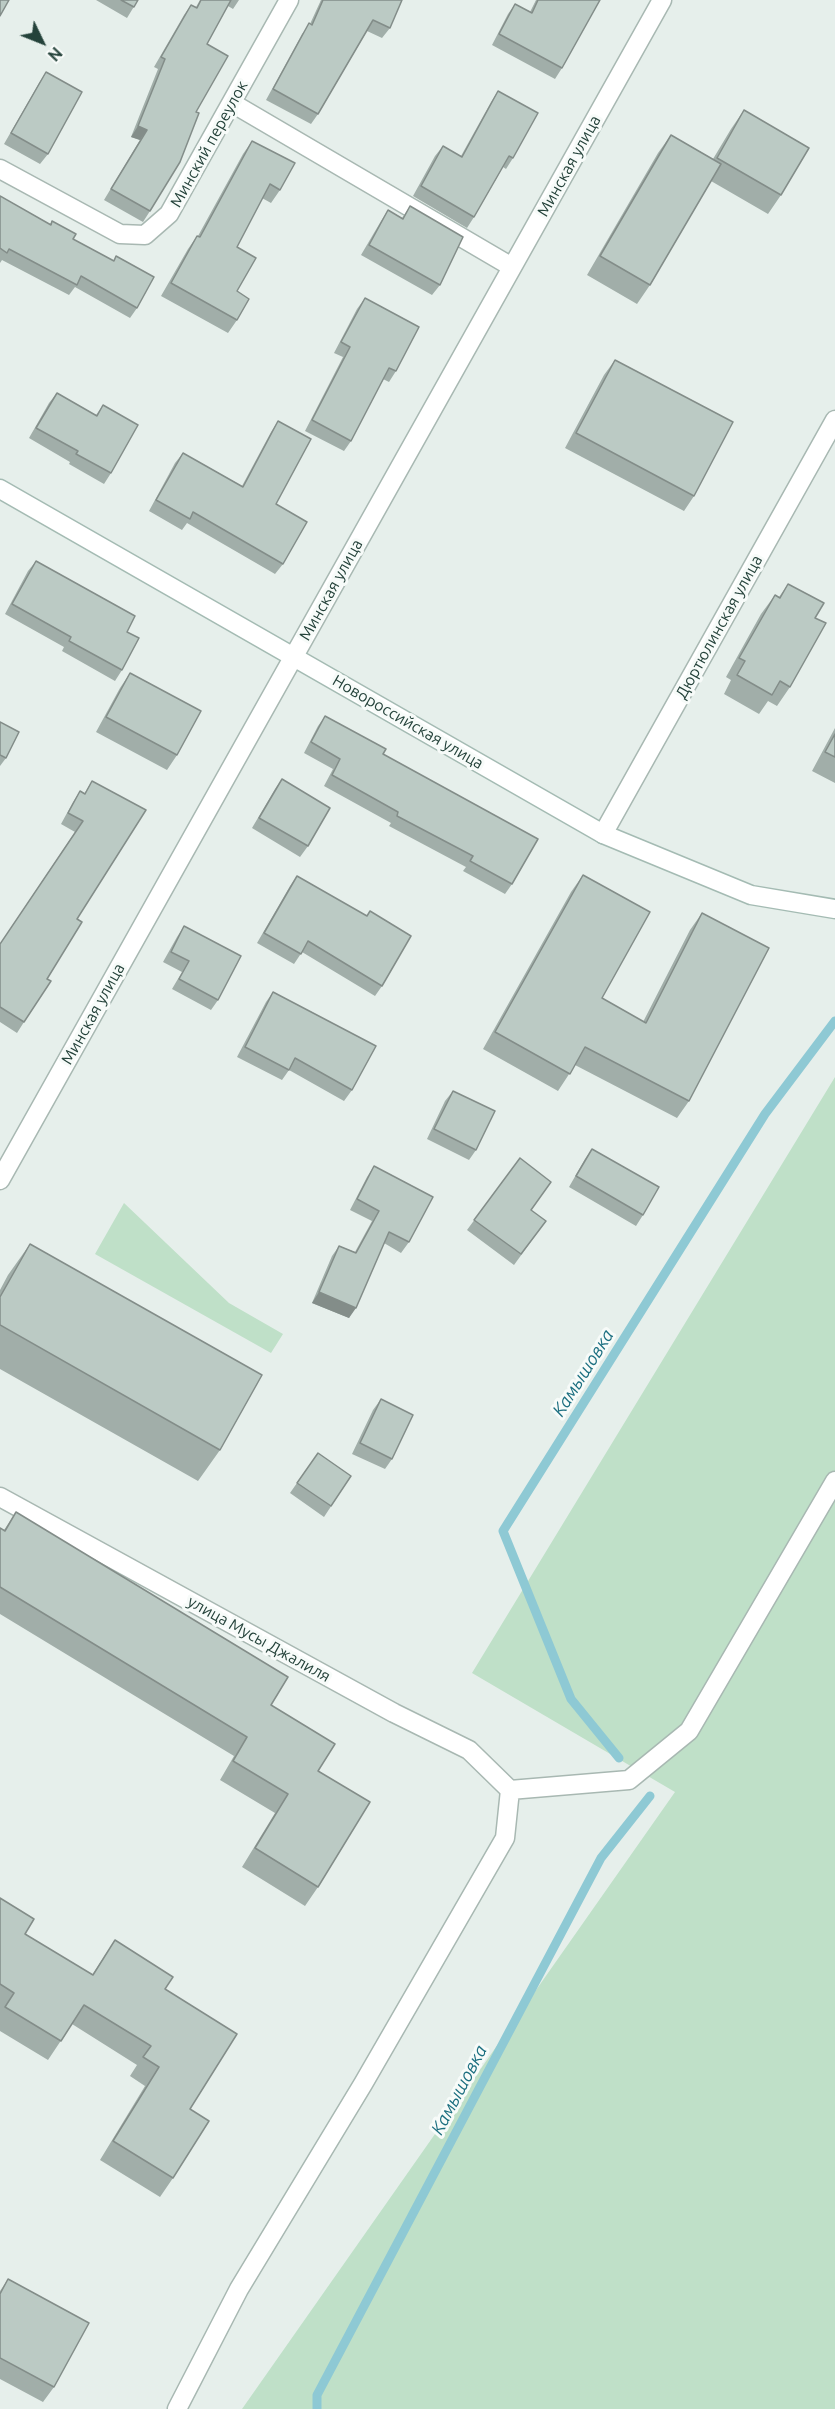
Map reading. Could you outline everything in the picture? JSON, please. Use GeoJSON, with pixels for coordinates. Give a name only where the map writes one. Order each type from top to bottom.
{"type":"FeatureCollection","features":[{"type":"Feature","properties":{"kind":"street","name":"Минский переулок"},"geometry":{"type":"LineString","coordinates":[[0,169],[120,234],[145,235],[169,214],[289,0]]}},
{"type":"Feature","properties":{"kind":"street","name":"Минская улица"},"geometry":{"type":"LineString","coordinates":[[0,1180],[662,0]]}},
{"type":"Feature","properties":{"kind":"street"},"geometry":{"type":"LineString","coordinates":[[232,103],[512,267]]}},
{"type":"Feature","properties":{"kind":"street","name":"Дюртюлинская улица"},"geometry":{"type":"LineString","coordinates":[[603,834],[835,420]]}},
{"type":"Feature","properties":{"kind":"street","name":"Новороссийская улица"},"geometry":{"type":"LineString","coordinates":[[0,489],[603,834],[751,895],[835,909]]}},
{"type":"Feature","properties":{"kind":"street"},"geometry":{"type":"LineString","coordinates":[[177,2409],[239,2289],[363,2084],[505,1838],[510,1791],[629,1780],[689,1731],[835,1481]]}},
{"type":"Feature","properties":{"kind":"street","name":"улица Мусы Джалиля"},"geometry":{"type":"LineString","coordinates":[[0,1497],[394,1713],[469,1750],[510,1791]]}},
{"type":"Feature","properties":{"kind":"green space"},"geometry":{"type":"Polygon","coordinates":[[[835,1077],[835,2409],[242,2409],[675,1792],[472,1673],[835,1077]]]}},
{"type":"Feature","properties":{"kind":"green space"},"geometry":{"type":"Polygon","coordinates":[[[124,1203],[229,1303],[283,1334],[271,1353],[95,1254],[124,1203]]]}},
{"type":"Feature","properties":{"kind":"building"},"geometry":{"type":"Polygon","coordinates":[[[0,0],[9,0],[0,16],[0,0]]]}},
{"type":"Feature","properties":{"kind":"building"},"geometry":{"type":"Polygon","coordinates":[[[121,0],[138,0],[134,7],[121,0]]]}},
{"type":"Feature","properties":{"kind":"building"},"geometry":{"type":"Polygon","coordinates":[[[201,0],[231,0],[207,44],[228,56],[196,112],[199,113],[180,162],[150,211],[111,189],[147,130],[138,126],[165,59],[161,57],[191,5],[197,8],[201,0]]]}},
{"type":"Feature","properties":{"kind":"building"},"geometry":{"type":"Polygon","coordinates":[[[323,0],[402,0],[390,28],[373,20],[318,114],[273,89],[309,23],[312,25],[323,0]]]}},
{"type":"Feature","properties":{"kind":"building"},"geometry":{"type":"Polygon","coordinates":[[[538,0],[600,0],[562,68],[499,34],[515,4],[532,13],[538,0]]]}},
{"type":"Feature","properties":{"kind":"building"},"geometry":{"type":"Polygon","coordinates":[[[46,72],[82,92],[48,154],[11,133],[46,72]]]}},
{"type":"Feature","properties":{"kind":"building"},"geometry":{"type":"Polygon","coordinates":[[[498,91],[538,113],[513,158],[509,156],[474,217],[421,186],[443,146],[462,157],[498,91]]]}},
{"type":"Feature","properties":{"kind":"building"},"geometry":{"type":"Polygon","coordinates":[[[744,110],[809,148],[781,195],[717,158],[744,110]]]}},
{"type":"Feature","properties":{"kind":"building"},"geometry":{"type":"Polygon","coordinates":[[[671,135],[721,164],[650,285],[600,256],[671,135]]]}},
{"type":"Feature","properties":{"kind":"building"},"geometry":{"type":"Polygon","coordinates":[[[252,141],[295,163],[280,190],[270,184],[237,247],[256,258],[237,291],[249,299],[237,320],[171,283],[197,236],[200,237],[252,141]]]}},
{"type":"Feature","properties":{"kind":"building"},"geometry":{"type":"Polygon","coordinates":[[[0,196],[51,225],[52,221],[76,234],[73,239],[114,261],[116,256],[154,277],[137,308],[81,276],[77,285],[9,249],[7,253],[0,248],[0,196]]]}},
{"type":"Feature","properties":{"kind":"building"},"geometry":{"type":"Polygon","coordinates":[[[410,206],[463,237],[440,285],[369,245],[388,210],[403,219],[410,206]]]}},
{"type":"Feature","properties":{"kind":"building"},"geometry":{"type":"Polygon","coordinates":[[[365,298],[419,327],[396,371],[389,368],[351,441],[312,420],[350,347],[341,342],[365,298]]]}},
{"type":"Feature","properties":{"kind":"building"},"geometry":{"type":"Polygon","coordinates":[[[615,360],[733,422],[694,496],[576,433],[615,360]]]}},
{"type":"Feature","properties":{"kind":"building"},"geometry":{"type":"Polygon","coordinates":[[[57,393],[97,416],[103,405],[138,425],[111,473],[76,454],[78,451],[36,428],[57,393]]]}},
{"type":"Feature","properties":{"kind":"building"},"geometry":{"type":"Polygon","coordinates":[[[278,421],[311,439],[276,504],[307,522],[283,564],[193,512],[190,519],[156,500],[183,453],[243,487],[278,421]]]}},
{"type":"Feature","properties":{"kind":"building"},"geometry":{"type":"Polygon","coordinates":[[[36,561],[135,616],[127,632],[139,638],[122,670],[69,641],[71,637],[12,604],[36,561]]]}},
{"type":"Feature","properties":{"kind":"building"},"geometry":{"type":"Polygon","coordinates":[[[788,584],[824,603],[815,618],[826,623],[790,687],[780,681],[772,695],[737,675],[745,661],[739,658],[775,595],[780,598],[788,584]]]}},
{"type":"Feature","properties":{"kind":"building"},"geometry":{"type":"Polygon","coordinates":[[[130,673],[201,711],[177,755],[106,717],[130,673]]]}},
{"type":"Feature","properties":{"kind":"building"},"geometry":{"type":"Polygon","coordinates":[[[325,716],[386,749],[383,754],[538,839],[512,884],[470,861],[473,856],[397,816],[398,812],[332,775],[340,759],[311,742],[325,716]]]}},
{"type":"Feature","properties":{"kind":"building"},"geometry":{"type":"Polygon","coordinates":[[[0,722],[19,732],[6,758],[0,755],[0,722]]]}},
{"type":"Feature","properties":{"kind":"building"},"geometry":{"type":"Polygon","coordinates":[[[835,734],[835,757],[825,752],[835,734]]]}},
{"type":"Feature","properties":{"kind":"building"},"geometry":{"type":"Polygon","coordinates":[[[282,779],[330,808],[308,846],[259,818],[282,779]]]}},
{"type":"Feature","properties":{"kind":"building"},"geometry":{"type":"Polygon","coordinates":[[[92,781],[146,810],[77,919],[82,922],[47,979],[51,981],[24,1022],[0,1007],[0,944],[83,821],[68,813],[80,791],[85,794],[92,781]]]}},
{"type":"Feature","properties":{"kind":"building"},"geometry":{"type":"Polygon","coordinates":[[[583,875],[650,912],[602,998],[646,1023],[702,913],[769,948],[689,1101],[585,1047],[570,1074],[495,1032],[583,875]]]}},
{"type":"Feature","properties":{"kind":"building"},"geometry":{"type":"Polygon","coordinates":[[[297,876],[367,916],[370,911],[411,936],[382,986],[308,941],[301,954],[264,933],[297,876]]]}},
{"type":"Feature","properties":{"kind":"building"},"geometry":{"type":"Polygon","coordinates":[[[184,926],[241,956],[218,1000],[179,979],[189,961],[171,952],[184,926]]]}},
{"type":"Feature","properties":{"kind":"building"},"geometry":{"type":"Polygon","coordinates":[[[273,992],[376,1046],[352,1090],[295,1058],[289,1070],[245,1047],[273,992]]]}},
{"type":"Feature","properties":{"kind":"building"},"geometry":{"type":"Polygon","coordinates":[[[453,1091],[495,1111],[476,1150],[434,1129],[453,1091]]]}},
{"type":"Feature","properties":{"kind":"building"},"geometry":{"type":"Polygon","coordinates":[[[592,1149],[659,1187],[643,1215],[576,1176],[592,1149]]]}},
{"type":"Feature","properties":{"kind":"building"},"geometry":{"type":"Polygon","coordinates":[[[520,1158],[551,1182],[531,1210],[546,1221],[521,1254],[474,1220],[520,1158]]]}},
{"type":"Feature","properties":{"kind":"building"},"geometry":{"type":"Polygon","coordinates":[[[374,1166],[433,1197],[409,1242],[389,1232],[356,1308],[319,1292],[339,1246],[356,1253],[379,1211],[357,1199],[374,1166]]]}},
{"type":"Feature","properties":{"kind":"building"},"geometry":{"type":"Polygon","coordinates":[[[30,1244],[262,1375],[220,1450],[0,1325],[0,1297],[30,1244]]]}},
{"type":"Feature","properties":{"kind":"building"},"geometry":{"type":"Polygon","coordinates":[[[381,1399],[413,1415],[392,1459],[360,1443],[381,1399]]]}},
{"type":"Feature","properties":{"kind":"building"},"geometry":{"type":"Polygon","coordinates":[[[318,1453],[351,1476],[331,1506],[297,1483],[318,1453]]]}},
{"type":"Feature","properties":{"kind":"building"},"geometry":{"type":"Polygon","coordinates":[[[16,1512],[288,1677],[271,1705],[335,1744],[318,1771],[370,1802],[318,1887],[255,1848],[288,1794],[233,1761],[247,1737],[0,1587],[0,1528],[5,1531],[16,1512]]]}},
{"type":"Feature","properties":{"kind":"building"},"geometry":{"type":"Polygon","coordinates":[[[0,1898],[34,1919],[25,1934],[93,1975],[115,1940],[173,1977],[165,1989],[237,2034],[190,2109],[209,2121],[173,2178],[113,2141],[159,2067],[143,2057],[151,2046],[84,2005],[61,2041],[5,2007],[14,1993],[0,1984],[0,1898]]]}},
{"type":"Feature","properties":{"kind":"building"},"geometry":{"type":"Polygon","coordinates":[[[8,2279],[89,2323],[54,2387],[0,2358],[0,2294],[8,2279]]]}},
{"type":"Feature","properties":{"kind":"waterway","name":"Камышовка"},"geometry":{"type":"LineString","coordinates":[[619,1758],[571,1699],[503,1531],[765,1114],[835,1021]]}},
{"type":"Feature","properties":{"kind":"waterway","name":"Камышовка"},"geometry":{"type":"LineString","coordinates":[[317,2409],[317,2395],[601,1858],[650,1796]]}}]}
